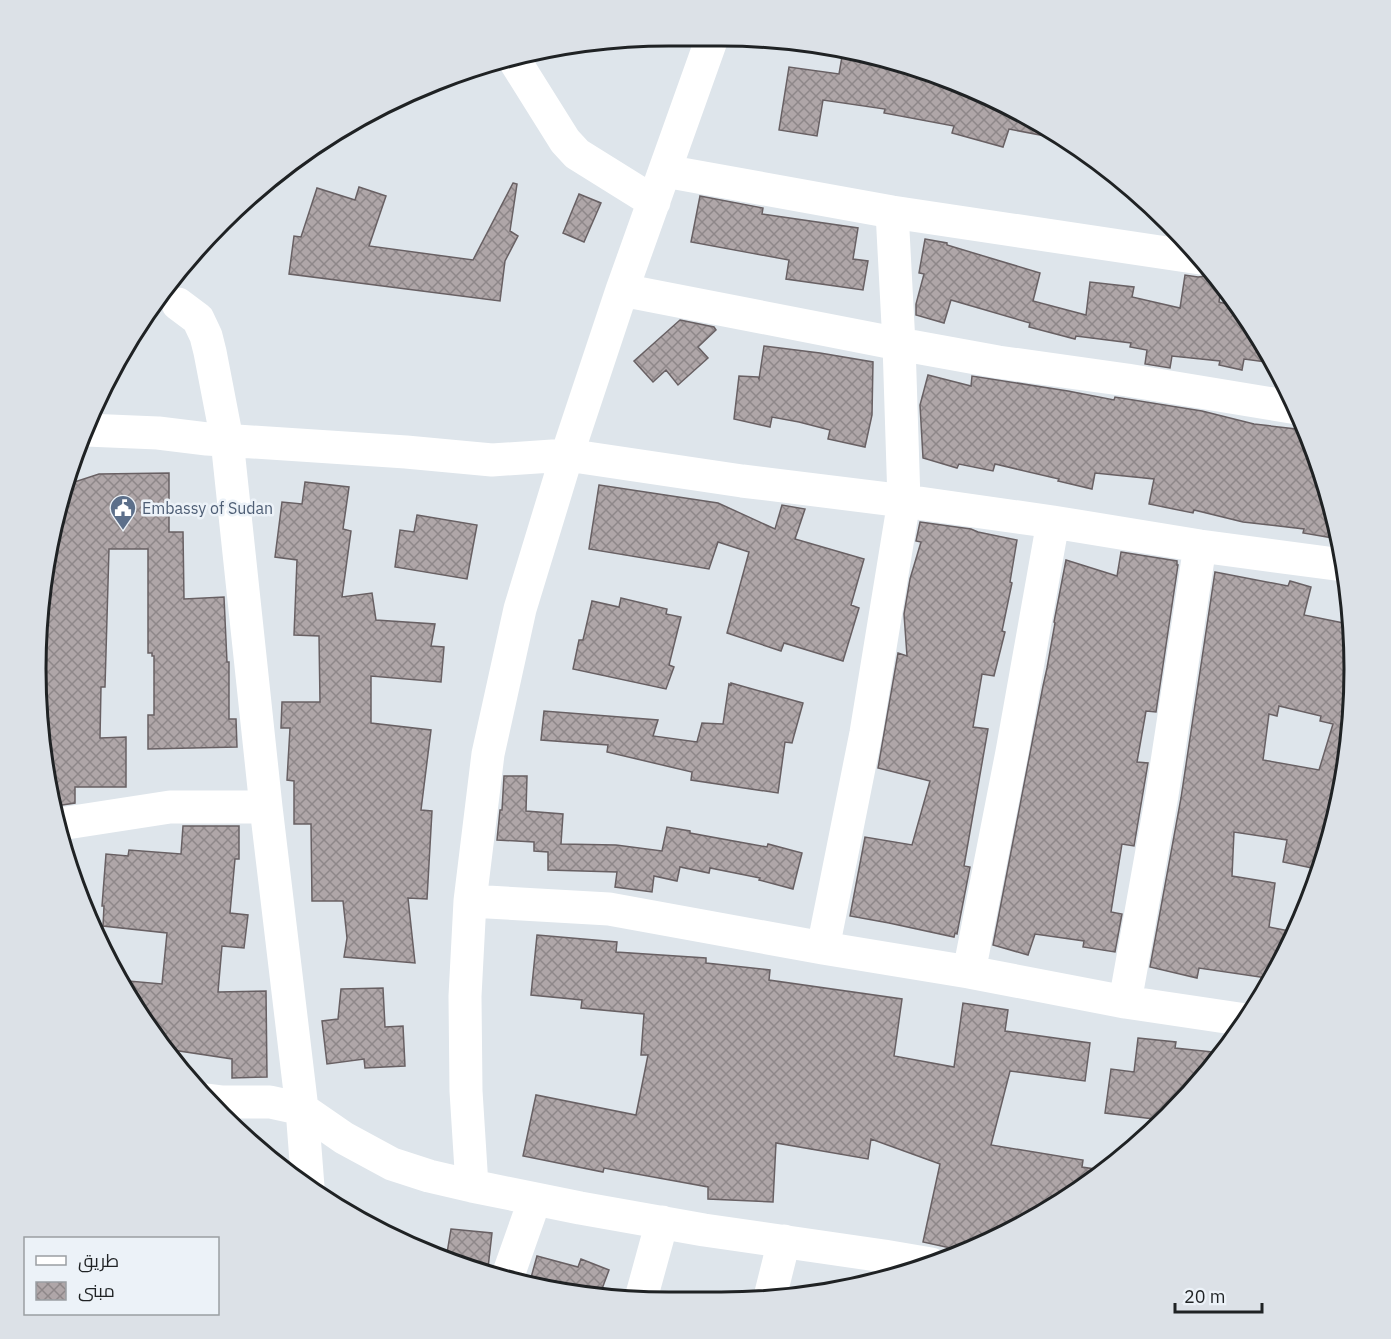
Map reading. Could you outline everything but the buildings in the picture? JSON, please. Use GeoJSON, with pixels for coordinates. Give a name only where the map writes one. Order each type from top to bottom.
{"type":"FeatureCollection","features":[{"type":"Feature","properties":{"kind":"street"},"geometry":{"type":"LineString","coordinates":[[472,1186],[466,1091],[465,1008],[470,901],[488,754],[520,609],[567,455],[622,290],[709,46]]}},
{"type":"Feature","properties":{"kind":"street"},"geometry":{"type":"LineString","coordinates":[[518,66],[565,141],[577,154],[654,202]]}},
{"type":"Feature","properties":{"kind":"street"},"geometry":{"type":"LineString","coordinates":[[665,171],[892,212],[1187,256]]}},
{"type":"Feature","properties":{"kind":"street"},"geometry":{"type":"LineString","coordinates":[[823,948],[866,733],[904,501],[892,212]]}},
{"type":"Feature","properties":{"kind":"street"},"geometry":{"type":"LineString","coordinates":[[622,290],[998,362],[1286,406]]}},
{"type":"Feature","properties":{"kind":"street"},"geometry":{"type":"LineString","coordinates":[[178,304],[198,320],[206,336],[227,440],[266,807],[302,1109],[307,1177]]}},
{"type":"Feature","properties":{"kind":"street"},"geometry":{"type":"LineString","coordinates":[[94,430],[158,433],[207,439],[492,460],[567,455],[742,481],[1053,522],[1200,546],[1335,564]]}},
{"type":"Feature","properties":{"kind":"street"},"geometry":{"type":"LineString","coordinates":[[969,972],[1053,522]]}},
{"type":"Feature","properties":{"kind":"street"},"geometry":{"type":"LineString","coordinates":[[1125,1002],[1162,795],[1200,546]]}},
{"type":"Feature","properties":{"kind":"street"},"geometry":{"type":"LineString","coordinates":[[66,823],[171,807],[266,807]]}},
{"type":"Feature","properties":{"kind":"street"},"geometry":{"type":"LineString","coordinates":[[470,901],[609,909],[969,972],[1125,1002],[1238,1019]]}},
{"type":"Feature","properties":{"kind":"street"},"geometry":{"type":"LineString","coordinates":[[221,1102],[270,1102],[302,1109],[344,1138],[392,1164],[472,1186],[662,1222],[914,1261]]}},
{"type":"Feature","properties":{"kind":"street"},"geometry":{"type":"LineString","coordinates":[[509,1271],[535,1199]]}},
{"type":"Feature","properties":{"kind":"street"},"geometry":{"type":"LineString","coordinates":[[643,1291],[662,1222]]}},
{"type":"Feature","properties":{"kind":"street"},"geometry":{"type":"LineString","coordinates":[[772,1290],[784,1241]]}},
{"type":"Feature","properties":{"kind":"place","name":"Embassy of Sudan"},"geometry":{"type":"Point","coordinates":[123,531]}}]}
